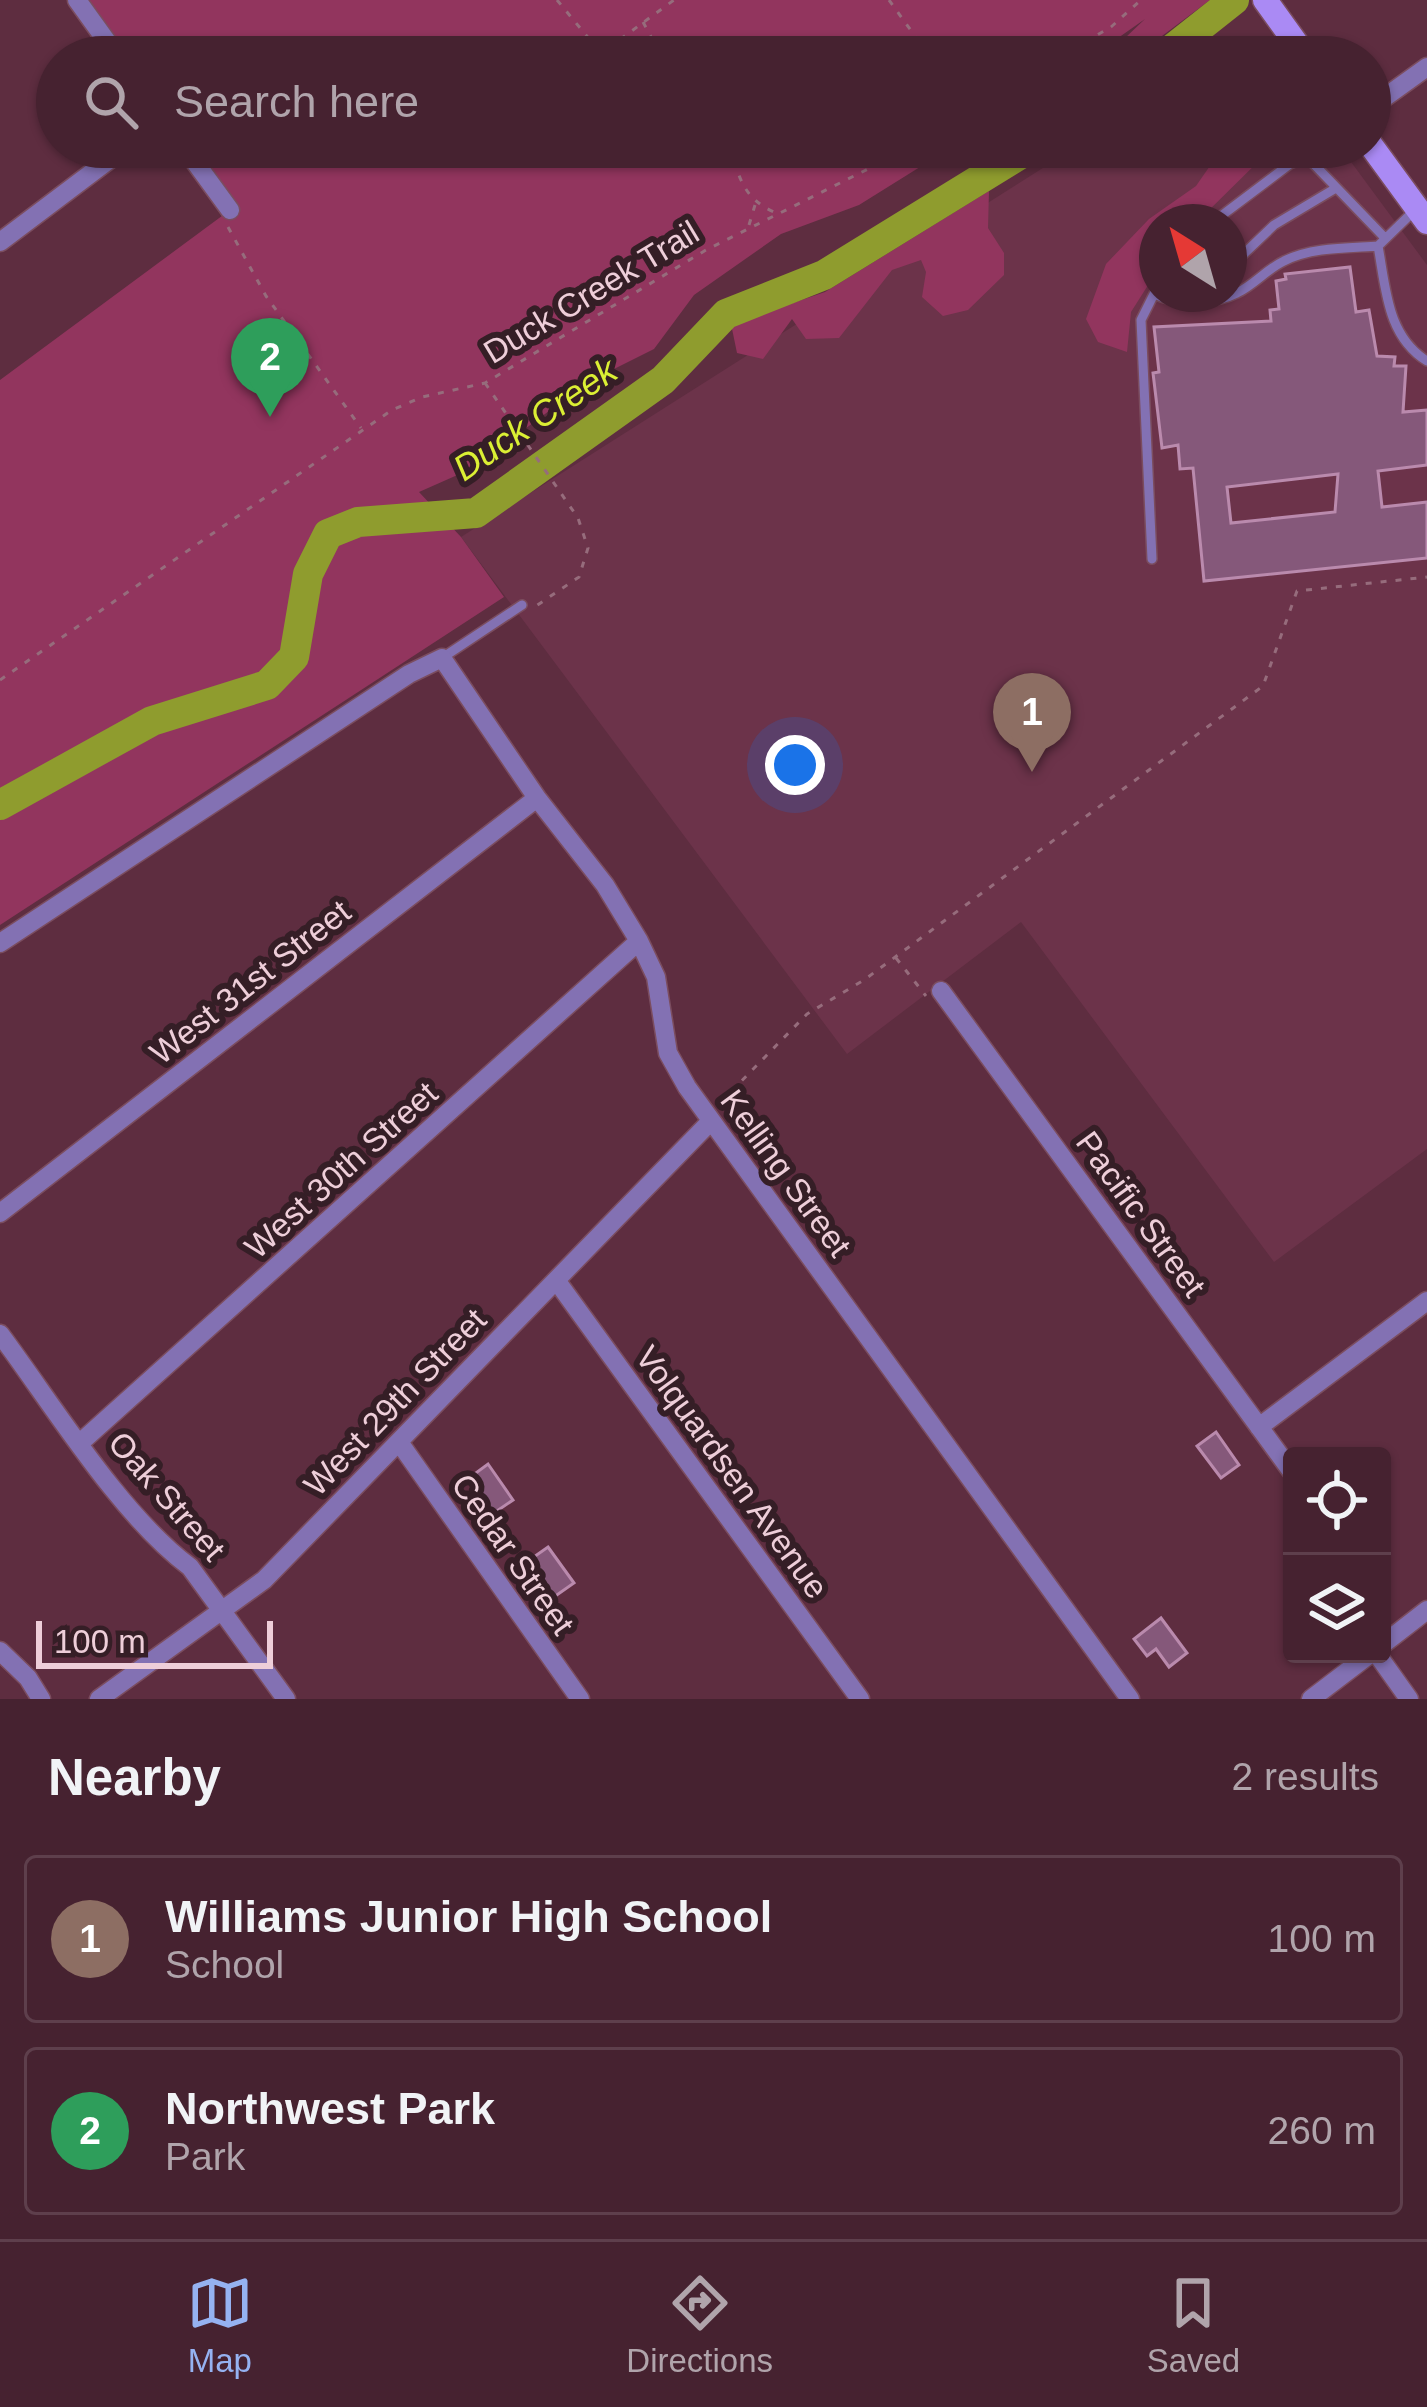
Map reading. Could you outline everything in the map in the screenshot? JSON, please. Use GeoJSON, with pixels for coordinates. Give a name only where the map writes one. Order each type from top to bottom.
{"type":"FeatureCollection","features":[{"type":"Feature","properties":{"kind":"main road"},"geometry":{"type":"LineString","coordinates":[[1270,7],[1291,36]]}},
{"type":"Feature","properties":{"kind":"main road"},"geometry":{"type":"LineString","coordinates":[[1388,168],[1422,215]]}},
{"type":"Feature","properties":{"kind":"street"},"geometry":{"type":"LineString","coordinates":[[77,0],[103,36]]}},
{"type":"Feature","properties":{"kind":"street"},"geometry":{"type":"LineString","coordinates":[[1391,92],[1427,67]]}},
{"type":"Feature","properties":{"kind":"street"},"geometry":{"type":"LineString","coordinates":[[0,242],[98,168]]}},
{"type":"Feature","properties":{"kind":"street"},"geometry":{"type":"LineString","coordinates":[[199,168],[230,210]]}},
{"type":"Feature","properties":{"kind":"street"},"geometry":{"type":"LineString","coordinates":[[0,944],[409,674],[442,658]]}},
{"type":"Feature","properties":{"kind":"street","name":"Kelling Street"},"geometry":{"type":"LineString","coordinates":[[442,658],[537,798],[605,885],[639,941],[656,977],[668,1053],[711,1121],[1130,1699]]}},
{"type":"Feature","properties":{"kind":"street","name":"West 31st Street"},"geometry":{"type":"LineString","coordinates":[[0,1213],[537,798]]}},
{"type":"Feature","properties":{"kind":"street","name":"West 30th Street"},"geometry":{"type":"LineString","coordinates":[[81,1442],[639,941]]}},
{"type":"Feature","properties":{"kind":"street","name":"Pacific Street"},"geometry":{"type":"LineString","coordinates":[[940,991],[1283,1460]]}},
{"type":"Feature","properties":{"kind":"street","name":"West 29th Street"},"geometry":{"type":"LineString","coordinates":[[99,1699],[264,1580],[711,1121]]}},
{"type":"Feature","properties":{"kind":"street","name":"Volquardsen Avenue"},"geometry":{"type":"LineString","coordinates":[[556,1280],[860,1699]]}},
{"type":"Feature","properties":{"kind":"street"},"geometry":{"type":"LineString","coordinates":[[1259,1427],[1427,1301]]}},
{"type":"Feature","properties":{"kind":"street","name":"Oak Street"},"geometry":{"type":"LineString","coordinates":[[0,1334],[121,1497],[168,1550],[190,1567],[286,1699]]}},
{"type":"Feature","properties":{"kind":"street","name":"Cedar Street"},"geometry":{"type":"LineString","coordinates":[[398,1442],[580,1699]]}},
{"type":"Feature","properties":{"kind":"street"},"geometry":{"type":"LineString","coordinates":[[1391,1638],[1427,1610]]}},
{"type":"Feature","properties":{"kind":"street"},"geometry":{"type":"LineString","coordinates":[[0,1651],[28,1678],[41,1699]]}},
{"type":"Feature","properties":{"kind":"street"},"geometry":{"type":"LineString","coordinates":[[1311,1699],[1361,1663]]}},
{"type":"Feature","properties":{"kind":"street"},"geometry":{"type":"LineString","coordinates":[[1380,1663],[1409,1699]]}},
{"type":"Feature","properties":{"kind":"lane"},"geometry":{"type":"LineString","coordinates":[[1237,204],[1285,168]]}},
{"type":"Feature","properties":{"kind":"lane"},"geometry":{"type":"LineString","coordinates":[[1317,168],[1381,242],[1398,334],[1427,361]]}},
{"type":"Feature","properties":{"kind":"lane"},"geometry":{"type":"LineString","coordinates":[[1247,251],[1274,225],[1336,188]]}},
{"type":"Feature","properties":{"kind":"lane"},"geometry":{"type":"LineString","coordinates":[[1247,287],[1287,259],[1381,242],[1422,215]]}},
{"type":"Feature","properties":{"kind":"lane"},"geometry":{"type":"LineString","coordinates":[[1145,312],[1141,320],[1152,559]]}},
{"type":"Feature","properties":{"kind":"lane"},"geometry":{"type":"LineString","coordinates":[[442,658],[522,605]]}},
{"type":"Feature","properties":{"kind":"path"},"geometry":{"type":"LineString","coordinates":[[557,0],[584,36]]}},
{"type":"Feature","properties":{"kind":"path"},"geometry":{"type":"LineString","coordinates":[[625,36],[674,0]]}},
{"type":"Feature","properties":{"kind":"path"},"geometry":{"type":"LineString","coordinates":[[889,0],[914,36]]}},
{"type":"Feature","properties":{"kind":"path"},"geometry":{"type":"LineString","coordinates":[[1095,36],[1141,0]]}},
{"type":"Feature","properties":{"kind":"path"},"geometry":{"type":"LineString","coordinates":[[644,22],[651,36]]}},
{"type":"Feature","properties":{"kind":"path"},"geometry":{"type":"LineString","coordinates":[[735,168],[755,204],[776,213]]}},
{"type":"Feature","properties":{"kind":"path","name":"Duck Creek Trail"},"geometry":{"type":"LineString","coordinates":[[0,680],[362,429],[422,398],[484,383],[748,227],[873,168]]}},
{"type":"Feature","properties":{"kind":"path"},"geometry":{"type":"LineString","coordinates":[[748,227],[755,204]]}},
{"type":"Feature","properties":{"kind":"path"},"geometry":{"type":"LineString","coordinates":[[230,210],[227,230],[266,296],[362,429]]}},
{"type":"Feature","properties":{"kind":"path"},"geometry":{"type":"LineString","coordinates":[[484,383],[578,518],[588,548],[579,578],[538,607],[522,605]]}},
{"type":"Feature","properties":{"kind":"path"},"geometry":{"type":"LineString","coordinates":[[711,1121],[716,1107],[808,1014],[864,980],[1263,686],[1297,591],[1427,578]]}},
{"type":"Feature","properties":{"kind":"path"},"geometry":{"type":"LineString","coordinates":[[895,956],[924,997],[940,991]]}},
{"type":"Feature","properties":{"kind":"shaded area"},"geometry":{"type":"Polygon","coordinates":[[[77,0],[1210,0],[1162,36],[1127,36],[1145,19],[1121,36],[103,36],[77,0]]]}},
{"type":"Feature","properties":{"kind":"shaded area"},"geometry":{"type":"Polygon","coordinates":[[[199,168],[918,168],[859,205],[781,234],[694,295],[654,349],[588,382],[471,469],[419,492],[461,537],[504,597],[0,925],[0,380],[230,210],[199,168]]]}},
{"type":"Feature","properties":{"kind":"shaded area"},"geometry":{"type":"Polygon","coordinates":[[[1043,168],[1355,168],[1427,265],[1427,1149],[1274,1262],[1021,922],[847,1054],[461,537],[1043,168]]]}},
{"type":"Feature","properties":{"kind":"shaded area"},"geometry":{"type":"Polygon","coordinates":[[[1208,168],[1252,168],[1215,204],[1170,204],[1196,186],[1208,168]]]}},
{"type":"Feature","properties":{"kind":"shaded area"},"geometry":{"type":"Polygon","coordinates":[[[989,191],[988,228],[1004,253],[1004,275],[968,310],[943,316],[922,297],[926,272],[921,260],[892,270],[839,338],[806,339],[792,319],[763,359],[737,353],[731,324],[825,292],[989,191]]]}},
{"type":"Feature","properties":{"kind":"shaded area"},"geometry":{"type":"Polygon","coordinates":[[[1139,229],[1139,299],[1131,312],[1127,352],[1098,342],[1086,319],[1106,264],[1139,229]]]}},
{"type":"Feature","properties":{"kind":"building"},"geometry":{"type":"Polygon","coordinates":[[[1350,267],[1356,312],[1369,310],[1377,356],[1395,357],[1394,366],[1406,366],[1403,412],[1427,410],[1427,465],[1378,471],[1382,507],[1427,502],[1427,558],[1204,581],[1193,468],[1180,469],[1178,445],[1162,448],[1153,373],[1159,372],[1154,327],[1271,321],[1270,310],[1279,309],[1276,281],[1286,279],[1285,274],[1350,267]],[[1338,474],[1227,487],[1231,523],[1335,512],[1338,474]]]}},
{"type":"Feature","properties":{"kind":"building"},"geometry":{"type":"Polygon","coordinates":[[[1216,1432],[1239,1465],[1221,1478],[1197,1446],[1216,1432]]]}},
{"type":"Feature","properties":{"kind":"building"},"geometry":{"type":"Polygon","coordinates":[[[488,1464],[513,1500],[494,1513],[469,1478],[488,1464]]]}},
{"type":"Feature","properties":{"kind":"building"},"geometry":{"type":"Polygon","coordinates":[[[548,1547],[574,1583],[554,1597],[528,1561],[548,1547]]]}},
{"type":"Feature","properties":{"kind":"building"},"geometry":{"type":"Polygon","coordinates":[[[1161,1618],[1187,1653],[1169,1667],[1156,1649],[1147,1656],[1134,1639],[1161,1618]]]}},
{"type":"Feature","properties":{"kind":"waterway","name":"Duck Creek"},"geometry":{"type":"LineString","coordinates":[[1189,36],[1234,0]]}},
{"type":"Feature","properties":{"kind":"waterway","name":"Duck Creek"},"geometry":{"type":"LineString","coordinates":[[0,805],[152,721],[267,685],[294,657],[308,574],[328,534],[358,522],[476,513],[663,380],[726,314],[824,275],[998,168]]}},
{"type":"Feature","properties":{"kind":"place","name":"Northwest Park"},"geometry":{"type":"Point","coordinates":[270,417]}},
{"type":"Feature","properties":{"kind":"place","name":"Williams Junior High School"},"geometry":{"type":"Point","coordinates":[1032,772]}}]}
